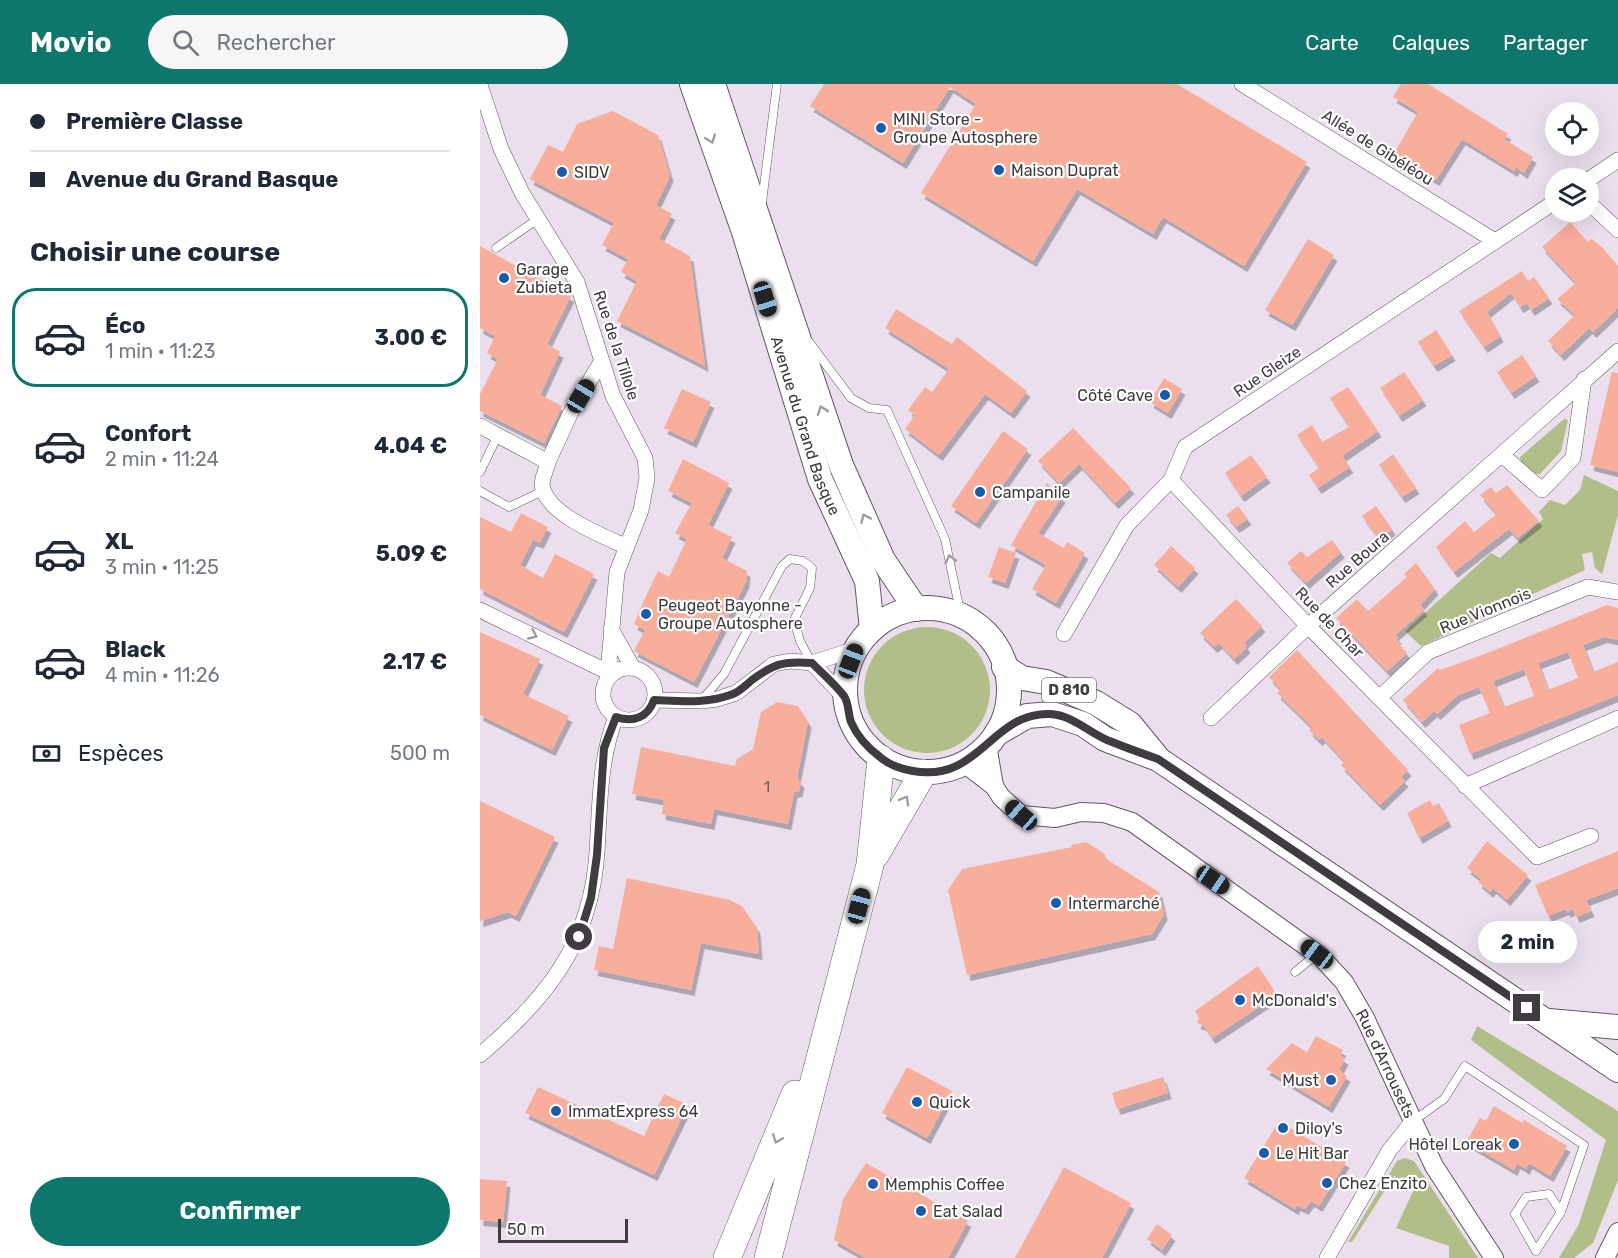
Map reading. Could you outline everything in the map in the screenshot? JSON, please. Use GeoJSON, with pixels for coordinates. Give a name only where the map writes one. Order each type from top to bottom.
{"type":"FeatureCollection","features":[{"type":"Feature","properties":{"kind":"highway"},"geometry":{"type":"LineString","coordinates":[[768,1258],[831,1007],[870,865],[881,759]]}},
{"type":"Feature","properties":{"kind":"highway"},"geometry":{"type":"LineString","coordinates":[[870,865],[923,772]]}},
{"type":"Feature","properties":{"kind":"highway"},"geometry":{"type":"LineString","coordinates":[[727,1258],[831,1007]]}},
{"type":"Feature","properties":{"kind":"highway"},"geometry":{"type":"LineString","coordinates":[[774,1258],[779,1218]]}},
{"type":"Feature","properties":{"kind":"main road","name":"Avenue du Grand Basque"},"geometry":{"type":"LineString","coordinates":[[692,84],[744,232],[820,479],[867,581],[872,629]]}},
{"type":"Feature","properties":{"kind":"main road","name":"Avenue du Grand Basque"},"geometry":{"type":"LineString","coordinates":[[712,84],[841,465],[883,560],[916,609]]}},
{"type":"Feature","properties":{"kind":"main road"},"geometry":{"type":"LineString","coordinates":[[916,609],[942,609],[961,616],[987,634],[1002,656],[1009,686],[1007,709],[992,740],[964,764],[944,771],[923,772],[901,768],[881,759],[859,735],[851,721],[845,698],[846,674],[856,649],[872,629],[885,619],[916,609]]}},
{"type":"Feature","properties":{"kind":"main road","name":"D 810"},"geometry":{"type":"LineString","coordinates":[[1004,667],[1022,678],[1046,682],[1096,703],[1130,724],[1158,759]]}},
{"type":"Feature","properties":{"kind":"main road","name":"D 810"},"geometry":{"type":"LineString","coordinates":[[992,740],[1028,716],[1052,714],[1083,724],[1105,739],[1158,759],[1618,1070]]}},
{"type":"Feature","properties":{"kind":"main road"},"geometry":{"type":"LineString","coordinates":[[1547,1021],[1618,1027]]}},
{"type":"Feature","properties":{"kind":"street","name":"Allée de Gibéléou"},"geometry":{"type":"LineString","coordinates":[[1242,84],[1495,241]]}},
{"type":"Feature","properties":{"kind":"street","name":"Rue de la Tillole"},"geometry":{"type":"LineString","coordinates":[[480,85],[501,149],[522,193],[577,282],[613,396],[645,458],[647,477],[641,510],[617,572],[609,661],[613,674]]}},
{"type":"Feature","properties":{"kind":"street"},"geometry":{"type":"LineString","coordinates":[[1599,173],[1618,160]]}},
{"type":"Feature","properties":{"kind":"street","name":"Rue Gleize"},"geometry":{"type":"LineString","coordinates":[[1064,634],[1127,525],[1171,480],[1185,447],[1545,208]]}},
{"type":"Feature","properties":{"kind":"street"},"geometry":{"type":"LineString","coordinates":[[1599,212],[1618,230]]}},
{"type":"Feature","properties":{"kind":"street","name":"Rue Boura"},"geometry":{"type":"LineString","coordinates":[[1211,718],[1308,626],[1618,351]]}},
{"type":"Feature","properties":{"kind":"street"},"geometry":{"type":"LineString","coordinates":[[602,362],[571,412],[548,462],[542,484],[552,506],[597,533],[626,546]]}},
{"type":"Feature","properties":{"kind":"street"},"geometry":{"type":"LineString","coordinates":[[1502,455],[1542,490],[1573,458],[1584,379]]}},
{"type":"Feature","properties":{"kind":"street"},"geometry":{"type":"LineString","coordinates":[[480,426],[548,462]]}},
{"type":"Feature","properties":{"kind":"street","name":"Rue de Char"},"geometry":{"type":"LineString","coordinates":[[1171,480],[1308,626],[1538,857],[1591,836]]}},
{"type":"Feature","properties":{"kind":"street","name":"Rue Vionnois"},"geometry":{"type":"LineString","coordinates":[[1379,698],[1428,652],[1588,587],[1618,592]]}},
{"type":"Feature","properties":{"kind":"street"},"geometry":{"type":"LineString","coordinates":[[480,610],[613,674]]}},
{"type":"Feature","properties":{"kind":"street"},"geometry":{"type":"LineString","coordinates":[[611,629],[633,668],[648,676],[655,691],[651,707],[640,718],[616,717],[609,710],[603,692],[605,682],[613,674],[633,668]]}},
{"type":"Feature","properties":{"kind":"street"},"geometry":{"type":"LineString","coordinates":[[654,700],[701,701],[736,693],[774,664],[790,661],[812,663],[856,649]]}},
{"type":"Feature","properties":{"kind":"street"},"geometry":{"type":"LineString","coordinates":[[812,663],[845,698]]}},
{"type":"Feature","properties":{"kind":"street"},"geometry":{"type":"LineString","coordinates":[[480,1055],[512,1028],[547,990],[564,966],[579,937],[591,898],[597,855],[604,748],[616,717]]}},
{"type":"Feature","properties":{"kind":"street"},"geometry":{"type":"LineString","coordinates":[[1465,786],[1618,718]]}},
{"type":"Feature","properties":{"kind":"street"},"geometry":{"type":"LineString","coordinates":[[992,740],[993,786]]}},
{"type":"Feature","properties":{"kind":"street","name":"Rue d'Arrousets"},"geometry":{"type":"LineString","coordinates":[[964,764],[993,786],[1001,797],[1021,815],[1054,818],[1081,812],[1104,813],[1132,822],[1317,954],[1344,982],[1365,1018],[1434,1166],[1494,1258]]}},
{"type":"Feature","properties":{"kind":"street"},"geometry":{"type":"LineString","coordinates":[[1327,1258],[1389,1151],[1412,1122]]}},
{"type":"Feature","properties":{"kind":"street"},"geometry":{"type":"LineString","coordinates":[[1605,1258],[1618,1232]]}},
{"type":"Feature","properties":{"kind":"lane"},"geometry":{"type":"LineString","coordinates":[[759,222],[777,84]]}},
{"type":"Feature","properties":{"kind":"lane"},"geometry":{"type":"LineString","coordinates":[[496,248],[538,219]]}},
{"type":"Feature","properties":{"kind":"lane"},"geometry":{"type":"LineString","coordinates":[[791,316],[851,398],[869,408],[887,410],[945,539],[961,616]]}},
{"type":"Feature","properties":{"kind":"lane"},"geometry":{"type":"LineString","coordinates":[[480,472],[498,435]]}},
{"type":"Feature","properties":{"kind":"lane"},"geometry":{"type":"LineString","coordinates":[[480,491],[509,507],[545,490]]}},
{"type":"Feature","properties":{"kind":"lane"},"geometry":{"type":"LineString","coordinates":[[701,701],[724,674],[782,566],[790,560],[803,561],[812,568],[810,588],[794,620],[800,641],[812,663]]}},
{"type":"Feature","properties":{"kind":"lane"},"geometry":{"type":"LineString","coordinates":[[1295,972],[1317,954]]}},
{"type":"Feature","properties":{"kind":"lane"},"geometry":{"type":"LineString","coordinates":[[1412,1122],[1444,1100],[1465,1066],[1584,1145],[1561,1212],[1536,1251],[1515,1214],[1526,1197],[1549,1194],[1561,1212]]}},
{"type":"Feature","properties":{"kind":"green space"},"geometry":{"type":"Polygon","coordinates":[[[1564,419],[1568,420],[1561,451],[1540,474],[1533,474],[1521,462],[1520,457],[1564,419]]]}},
{"type":"Feature","properties":{"kind":"green space"},"geometry":{"type":"Polygon","coordinates":[[[1584,475],[1618,491],[1618,515],[1602,574],[1595,568],[1592,552],[1582,554],[1585,570],[1421,646],[1405,631],[1491,553],[1500,558],[1543,519],[1539,512],[1550,500],[1565,505],[1580,490],[1584,475]]]}},
{"type":"Feature","properties":{"kind":"green space"},"geometry":{"type":"Polygon","coordinates":[[[927,627],[951,632],[971,646],[985,666],[990,690],[985,714],[971,734],[951,748],[927,753],[903,748],[883,734],[869,714],[864,690],[869,666],[883,646],[903,632],[927,627]]]}},
{"type":"Feature","properties":{"kind":"green space"},"geometry":{"type":"Polygon","coordinates":[[[1477,1026],[1618,1111],[1618,1180],[1593,1243],[1574,1258],[1559,1258],[1579,1224],[1606,1140],[1471,1040],[1477,1026]]]}},
{"type":"Feature","properties":{"kind":"green space"},"geometry":{"type":"Polygon","coordinates":[[[1405,1158],[1414,1161],[1478,1258],[1449,1258],[1449,1246],[1396,1228],[1414,1189],[1394,1176],[1352,1242],[1348,1242],[1397,1161],[1405,1158]]]}},
{"type":"Feature","properties":{"kind":"building"},"geometry":{"type":"Polygon","coordinates":[[[824,84],[1177,84],[1307,162],[1244,266],[1163,217],[1153,234],[1077,189],[1033,261],[921,193],[976,104],[950,87],[903,163],[810,106],[824,84]]]}},
{"type":"Feature","properties":{"kind":"building"},"geometry":{"type":"Polygon","coordinates":[[[1401,84],[1428,84],[1508,134],[1504,139],[1533,157],[1524,173],[1516,167],[1514,171],[1462,139],[1436,180],[1393,155],[1418,112],[1393,97],[1401,84]]]}},
{"type":"Feature","properties":{"kind":"building"},"geometry":{"type":"Polygon","coordinates":[[[613,111],[658,135],[670,176],[656,205],[672,214],[659,239],[690,256],[705,366],[617,321],[637,281],[621,272],[628,259],[602,245],[614,223],[530,179],[548,145],[563,152],[577,124],[613,111]]]}},
{"type":"Feature","properties":{"kind":"building"},"geometry":{"type":"Polygon","coordinates":[[[1570,222],[1588,242],[1592,239],[1602,247],[1618,266],[1618,308],[1593,332],[1589,328],[1561,355],[1548,341],[1575,315],[1557,299],[1576,283],[1542,247],[1570,222]]]}},
{"type":"Feature","properties":{"kind":"building"},"geometry":{"type":"Polygon","coordinates":[[[1308,239],[1334,255],[1292,325],[1265,310],[1308,239]]]}},
{"type":"Feature","properties":{"kind":"building"},"geometry":{"type":"Polygon","coordinates":[[[480,246],[571,296],[547,344],[560,352],[540,395],[562,406],[544,443],[480,411],[480,394],[498,359],[487,353],[495,336],[480,328],[480,246]]]}},
{"type":"Feature","properties":{"kind":"building"},"geometry":{"type":"Polygon","coordinates":[[[1522,271],[1527,280],[1487,312],[1500,336],[1484,347],[1459,311],[1522,271]]]}},
{"type":"Feature","properties":{"kind":"building"},"geometry":{"type":"Polygon","coordinates":[[[1534,277],[1549,298],[1531,310],[1527,303],[1520,307],[1511,293],[1534,277]]]}},
{"type":"Feature","properties":{"kind":"building"},"geometry":{"type":"Polygon","coordinates":[[[896,309],[952,344],[957,337],[1027,391],[1011,413],[985,394],[939,455],[905,429],[915,415],[908,410],[925,387],[932,392],[949,369],[885,328],[896,309]]]}},
{"type":"Feature","properties":{"kind":"building"},"geometry":{"type":"Polygon","coordinates":[[[1436,330],[1452,355],[1434,366],[1418,342],[1436,330]]]}},
{"type":"Feature","properties":{"kind":"building"},"geometry":{"type":"Polygon","coordinates":[[[1522,355],[1536,376],[1511,393],[1497,372],[1522,355]]]}},
{"type":"Feature","properties":{"kind":"building"},"geometry":{"type":"Polygon","coordinates":[[[1404,372],[1423,400],[1399,416],[1380,388],[1404,372]]]}},
{"type":"Feature","properties":{"kind":"building"},"geometry":{"type":"Polygon","coordinates":[[[1612,372],[1618,373],[1618,472],[1590,465],[1612,372]]]}},
{"type":"Feature","properties":{"kind":"building"},"geometry":{"type":"Polygon","coordinates":[[[1164,378],[1182,389],[1168,413],[1150,402],[1164,378]]]}},
{"type":"Feature","properties":{"kind":"building"},"geometry":{"type":"Polygon","coordinates":[[[1348,387],[1378,431],[1342,456],[1350,467],[1318,488],[1309,475],[1319,468],[1297,435],[1312,425],[1322,442],[1349,427],[1330,398],[1348,387]]]}},
{"type":"Feature","properties":{"kind":"building"},"geometry":{"type":"Polygon","coordinates":[[[682,389],[711,402],[693,442],[664,428],[682,389]]]}},
{"type":"Feature","properties":{"kind":"building"},"geometry":{"type":"Polygon","coordinates":[[[1073,428],[1131,488],[1115,503],[1079,464],[1059,483],[1038,461],[1073,428]]]}},
{"type":"Feature","properties":{"kind":"building"},"geometry":{"type":"Polygon","coordinates":[[[1003,431],[1028,449],[976,523],[951,506],[1003,431]]]}},
{"type":"Feature","properties":{"kind":"building"},"geometry":{"type":"Polygon","coordinates":[[[1393,454],[1416,488],[1402,497],[1379,465],[1393,454]]]}},
{"type":"Feature","properties":{"kind":"building"},"geometry":{"type":"Polygon","coordinates":[[[1251,455],[1267,477],[1241,496],[1225,473],[1251,455]]]}},
{"type":"Feature","properties":{"kind":"building"},"geometry":{"type":"Polygon","coordinates":[[[683,459],[729,483],[708,525],[732,537],[722,558],[747,571],[746,582],[694,682],[634,651],[645,630],[634,624],[645,598],[658,571],[669,577],[687,539],[675,533],[692,503],[668,491],[683,459]]]}},
{"type":"Feature","properties":{"kind":"building"},"geometry":{"type":"Polygon","coordinates":[[[1047,483],[1062,497],[1038,533],[1064,548],[1067,542],[1085,553],[1056,603],[1032,589],[1046,565],[1011,545],[1047,483]]]}},
{"type":"Feature","properties":{"kind":"building"},"geometry":{"type":"Polygon","coordinates":[[[1507,485],[1539,521],[1517,538],[1509,529],[1454,572],[1436,547],[1465,521],[1474,532],[1497,514],[1480,495],[1491,487],[1496,493],[1507,485]]]}},
{"type":"Feature","properties":{"kind":"building"},"geometry":{"type":"Polygon","coordinates":[[[1238,506],[1248,519],[1236,527],[1226,515],[1238,506]]]}},
{"type":"Feature","properties":{"kind":"building"},"geometry":{"type":"Polygon","coordinates":[[[1376,506],[1392,529],[1380,540],[1362,516],[1376,506]]]}},
{"type":"Feature","properties":{"kind":"building"},"geometry":{"type":"Polygon","coordinates":[[[521,513],[548,527],[540,543],[533,540],[520,565],[543,578],[555,554],[594,574],[564,632],[480,589],[480,517],[511,532],[521,513]]]}},
{"type":"Feature","properties":{"kind":"building"},"geometry":{"type":"Polygon","coordinates":[[[1332,540],[1341,552],[1306,583],[1287,563],[1301,551],[1307,557],[1332,540]]]}},
{"type":"Feature","properties":{"kind":"building"},"geometry":{"type":"Polygon","coordinates":[[[1171,546],[1195,568],[1178,587],[1154,565],[1171,546]]]}},
{"type":"Feature","properties":{"kind":"building"},"geometry":{"type":"Polygon","coordinates":[[[999,547],[1016,553],[1005,583],[988,577],[999,547]]]}},
{"type":"Feature","properties":{"kind":"building"},"geometry":{"type":"Polygon","coordinates":[[[1416,563],[1435,589],[1420,605],[1424,610],[1395,635],[1398,638],[1396,640],[1407,653],[1387,671],[1336,618],[1357,599],[1368,611],[1407,577],[1404,574],[1416,563]]]}},
{"type":"Feature","properties":{"kind":"building"},"geometry":{"type":"Polygon","coordinates":[[[1236,599],[1262,626],[1244,643],[1247,647],[1234,659],[1219,643],[1214,647],[1200,633],[1236,599]]]}},
{"type":"Feature","properties":{"kind":"building"},"geometry":{"type":"Polygon","coordinates":[[[1607,605],[1618,608],[1618,640],[1604,637],[1583,645],[1593,672],[1618,662],[1618,695],[1470,754],[1459,725],[1490,713],[1479,687],[1458,695],[1437,714],[1434,711],[1422,722],[1403,700],[1438,668],[1440,670],[1607,605]],[[1568,652],[1538,663],[1548,690],[1578,678],[1568,652]],[[1524,669],[1493,681],[1504,707],[1534,696],[1524,669]]]}},
{"type":"Feature","properties":{"kind":"building"},"geometry":{"type":"Polygon","coordinates":[[[480,632],[540,659],[523,694],[569,716],[552,750],[480,715],[480,632]]]}},
{"type":"Feature","properties":{"kind":"building"},"geometry":{"type":"Polygon","coordinates":[[[1297,650],[1408,770],[1401,777],[1405,781],[1380,805],[1341,765],[1345,762],[1322,737],[1319,740],[1309,730],[1312,727],[1277,693],[1281,690],[1269,677],[1297,650]]]}},
{"type":"Feature","properties":{"kind":"building"},"geometry":{"type":"Polygon","coordinates":[[[777,702],[798,706],[808,722],[797,778],[801,782],[799,791],[794,792],[788,824],[714,809],[711,824],[662,814],[664,800],[632,794],[641,747],[735,766],[737,759],[753,749],[761,712],[777,702]]]}},
{"type":"Feature","properties":{"kind":"building"},"geometry":{"type":"Polygon","coordinates":[[[1430,800],[1433,806],[1439,803],[1448,821],[1419,838],[1407,813],[1430,800]]]}},
{"type":"Feature","properties":{"kind":"building"},"geometry":{"type":"Polygon","coordinates":[[[480,801],[555,837],[516,916],[508,912],[480,921],[480,801]]]}},
{"type":"Feature","properties":{"kind":"building"},"geometry":{"type":"Polygon","coordinates":[[[1487,841],[1528,875],[1507,900],[1493,888],[1490,892],[1478,882],[1481,879],[1467,868],[1487,841]]]}},
{"type":"Feature","properties":{"kind":"building","name":"Intermarché"},"geometry":{"type":"Polygon","coordinates":[[[1086,842],[1105,854],[1106,859],[1159,892],[1164,914],[1152,934],[967,975],[948,890],[962,869],[1072,847],[1071,845],[1086,842]]]}},
{"type":"Feature","properties":{"kind":"building"},"geometry":{"type":"Polygon","coordinates":[[[1618,851],[1618,888],[1586,900],[1591,911],[1576,917],[1573,909],[1567,912],[1566,909],[1548,916],[1535,885],[1618,851]]]}},
{"type":"Feature","properties":{"kind":"building"},"geometry":{"type":"Polygon","coordinates":[[[627,878],[730,900],[742,906],[757,928],[759,954],[701,943],[691,990],[594,970],[599,946],[613,949],[627,878]]]}},
{"type":"Feature","properties":{"kind":"building","name":"McDonald's"},"geometry":{"type":"Polygon","coordinates":[[[1258,966],[1277,995],[1212,1038],[1203,1025],[1197,1023],[1199,1018],[1195,1011],[1258,966]]]}},
{"type":"Feature","properties":{"kind":"building"},"geometry":{"type":"Polygon","coordinates":[[[1316,1036],[1343,1050],[1340,1055],[1345,1059],[1339,1070],[1347,1076],[1329,1107],[1266,1069],[1292,1043],[1307,1052],[1316,1036]]]}},
{"type":"Feature","properties":{"kind":"building","name":"Quick"},"geometry":{"type":"Polygon","coordinates":[[[907,1067],[952,1091],[927,1138],[882,1113],[907,1067]]]}},
{"type":"Feature","properties":{"kind":"building"},"geometry":{"type":"Polygon","coordinates":[[[1163,1077],[1168,1093],[1117,1109],[1112,1093],[1163,1077]]]}},
{"type":"Feature","properties":{"kind":"building"},"geometry":{"type":"Polygon","coordinates":[[[538,1087],[644,1136],[664,1094],[688,1105],[654,1175],[525,1113],[538,1087]]]}},
{"type":"Feature","properties":{"kind":"building"},"geometry":{"type":"Polygon","coordinates":[[[1494,1106],[1522,1123],[1524,1120],[1567,1146],[1550,1176],[1529,1163],[1526,1169],[1517,1163],[1514,1170],[1466,1142],[1480,1118],[1486,1121],[1494,1106]]]}},
{"type":"Feature","properties":{"kind":"building"},"geometry":{"type":"Polygon","coordinates":[[[1279,1121],[1346,1162],[1319,1206],[1311,1201],[1305,1209],[1297,1205],[1295,1209],[1244,1178],[1279,1121]]]}},
{"type":"Feature","properties":{"kind":"building"},"geometry":{"type":"Polygon","coordinates":[[[866,1163],[968,1221],[948,1258],[866,1258],[834,1240],[843,1199],[866,1163]]]}},
{"type":"Feature","properties":{"kind":"building"},"geometry":{"type":"Polygon","coordinates":[[[1064,1167],[1131,1203],[1102,1258],[1015,1258],[1064,1167]]]}},
{"type":"Feature","properties":{"kind":"building"},"geometry":{"type":"Polygon","coordinates":[[[480,1179],[507,1181],[503,1222],[480,1220],[480,1179]]]}},
{"type":"Feature","properties":{"kind":"building"},"geometry":{"type":"Polygon","coordinates":[[[1157,1224],[1172,1235],[1162,1250],[1147,1239],[1157,1224]]]}},
{"type":"Feature","properties":{"kind":"place","name":"MINI Store - Groupe Autosphere"},"geometry":{"type":"Point","coordinates":[881,128]}},
{"type":"Feature","properties":{"kind":"place","name":"Maison Duprat"},"geometry":{"type":"Point","coordinates":[999,170]}},
{"type":"Feature","properties":{"kind":"place","name":"SIDV"},"geometry":{"type":"Point","coordinates":[562,172]}},
{"type":"Feature","properties":{"kind":"place","name":"Garage Zubieta"},"geometry":{"type":"Point","coordinates":[504,278]}},
{"type":"Feature","properties":{"kind":"place","name":"Côté Cave"},"geometry":{"type":"Point","coordinates":[1165,395]}},
{"type":"Feature","properties":{"kind":"place","name":"Campanile"},"geometry":{"type":"Point","coordinates":[980,492]}},
{"type":"Feature","properties":{"kind":"place","name":"Peugeot Bayonne - Groupe Autosphere"},"geometry":{"type":"Point","coordinates":[646,614]}},
{"type":"Feature","properties":{"kind":"place","name":"Intermarché"},"geometry":{"type":"Point","coordinates":[1056,903]}},
{"type":"Feature","properties":{"kind":"place","name":"McDonald's"},"geometry":{"type":"Point","coordinates":[1240,1000]}},
{"type":"Feature","properties":{"kind":"place","name":"Must"},"geometry":{"type":"Point","coordinates":[1331,1080]}},
{"type":"Feature","properties":{"kind":"place","name":"Quick"},"geometry":{"type":"Point","coordinates":[917,1102]}},
{"type":"Feature","properties":{"kind":"place","name":"ImmatExpress 64"},"geometry":{"type":"Point","coordinates":[556,1111]}},
{"type":"Feature","properties":{"kind":"place","name":"Diloy's"},"geometry":{"type":"Point","coordinates":[1283,1128]}},
{"type":"Feature","properties":{"kind":"place","name":"Hôtel Loreak"},"geometry":{"type":"Point","coordinates":[1514,1144]}},
{"type":"Feature","properties":{"kind":"place","name":"Le Hit Bar"},"geometry":{"type":"Point","coordinates":[1264,1153]}},
{"type":"Feature","properties":{"kind":"place","name":"Chez Enzito"},"geometry":{"type":"Point","coordinates":[1327,1183]}},
{"type":"Feature","properties":{"kind":"place","name":"Memphis Coffee"},"geometry":{"type":"Point","coordinates":[873,1184]}},
{"type":"Feature","properties":{"kind":"place","name":"Eat Salad"},"geometry":{"type":"Point","coordinates":[921,1211]}},
{"type":"Feature","properties":{"kind":"route"},"geometry":{"type":"LineString","coordinates":[[579,937],[591,898],[597,855],[604,748],[616,717],[632,720],[640,718],[651,707],[654,700],[701,701],[736,693],[774,664],[790,661],[812,663],[831,681],[845,698],[851,721],[863,742],[881,759],[901,768],[923,772],[944,771],[964,764],[982,751],[996,734],[1028,716],[1052,714],[1083,724],[1105,739],[1158,759],[1527,1008]]}}]}
